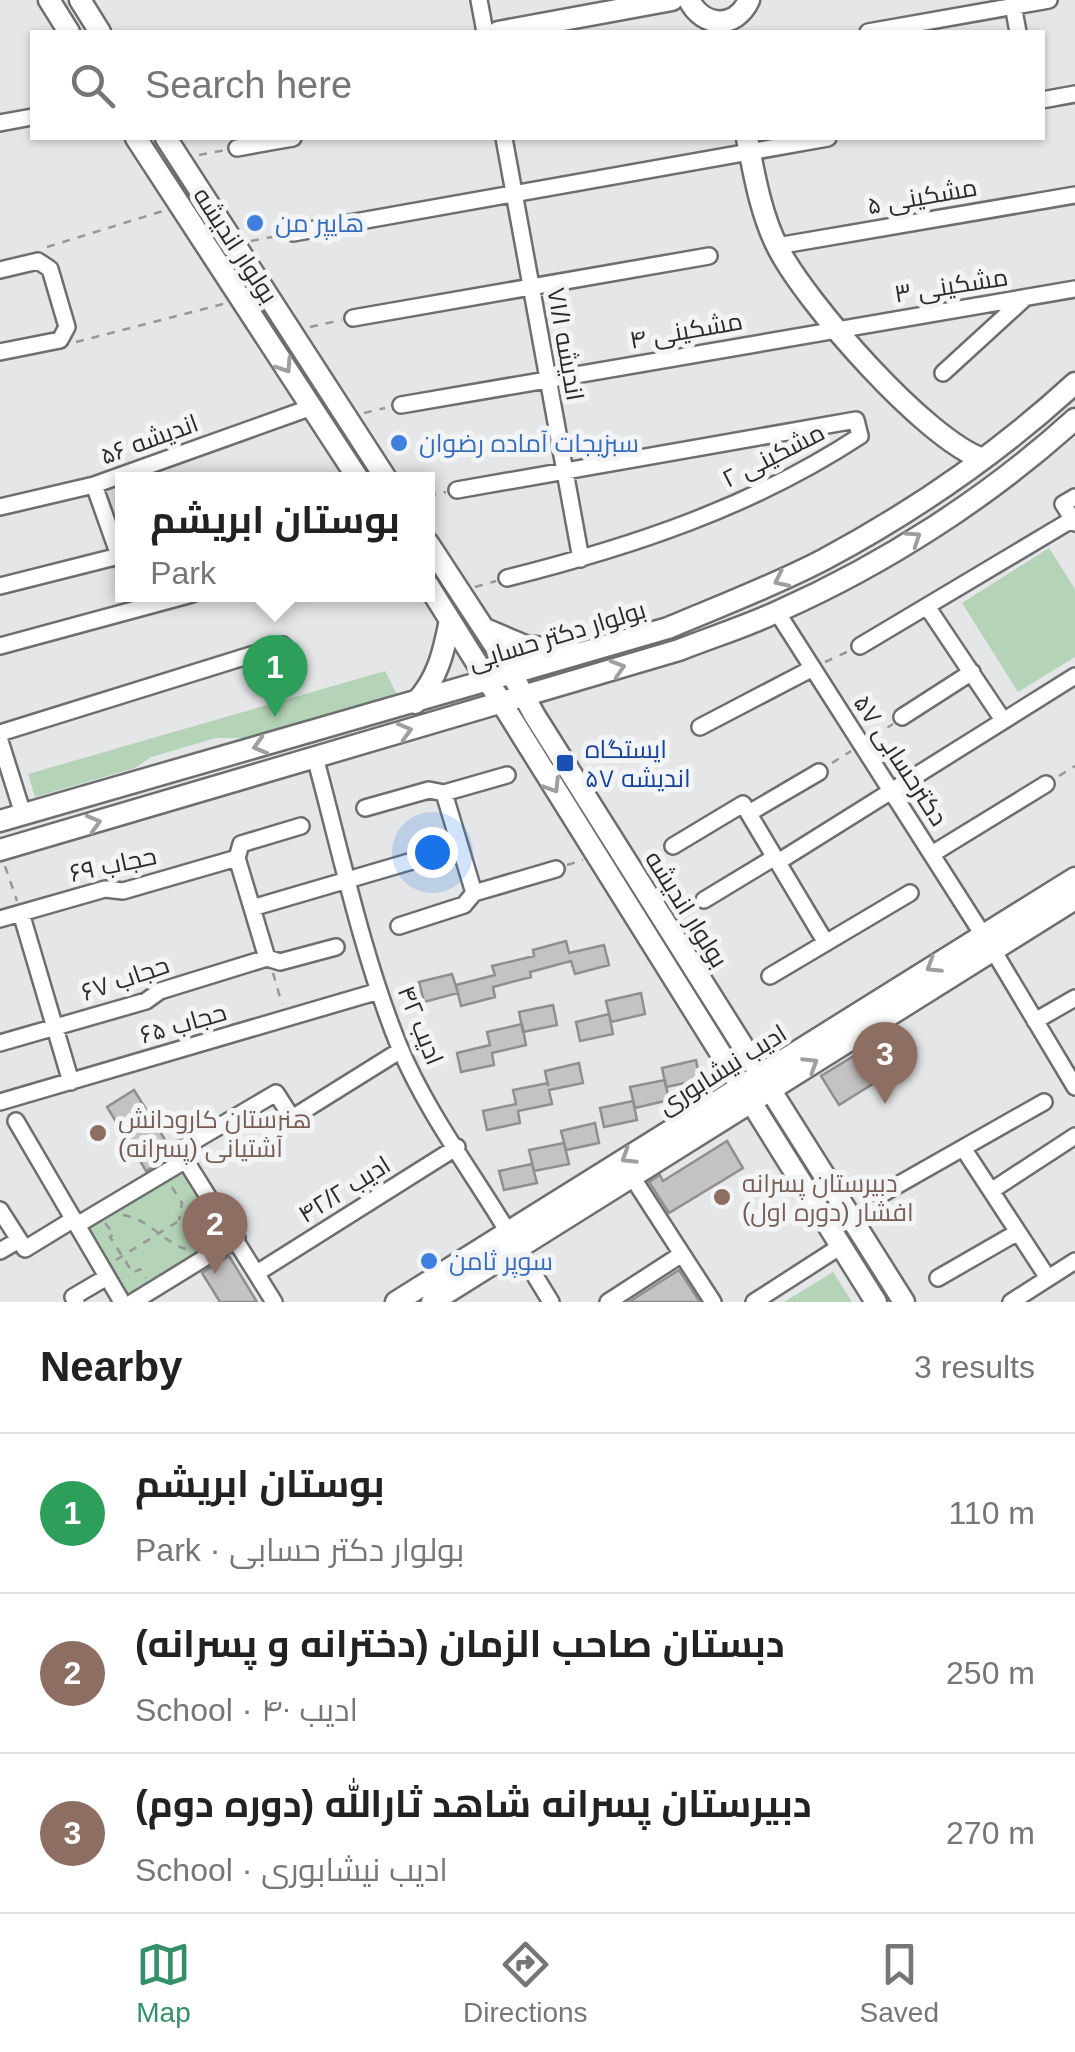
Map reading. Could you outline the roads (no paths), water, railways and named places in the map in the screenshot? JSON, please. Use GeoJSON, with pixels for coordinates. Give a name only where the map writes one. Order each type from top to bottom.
{"type":"FeatureCollection","features":[{"type":"Feature","properties":{"kind":"main road"},"geometry":{"type":"LineString","coordinates":[[48,0],[68,30]]}},
{"type":"Feature","properties":{"kind":"main road"},"geometry":{"type":"LineString","coordinates":[[80,0],[99,30]]}},
{"type":"Feature","properties":{"kind":"main road"},"geometry":{"type":"LineString","coordinates":[[509,30],[672,0]]}},
{"type":"Feature","properties":{"kind":"main road"},"geometry":{"type":"LineString","coordinates":[[689,0],[702,17],[727,27],[750,0]]}},
{"type":"Feature","properties":{"kind":"main road","name":"بولوار اندیشه"},"geometry":{"type":"LineString","coordinates":[[137,140],[354,472]]}},
{"type":"Feature","properties":{"kind":"main road","name":"بولوار اندیشه"},"geometry":{"type":"LineString","coordinates":[[167,140],[382,472]]}},
{"type":"Feature","properties":{"kind":"main road"},"geometry":{"type":"LineString","coordinates":[[749,144],[777,246],[804,291],[834,329],[940,436],[983,459]]}},
{"type":"Feature","properties":{"kind":"main road","name":"بولوار دکتر حسابی"},"geometry":{"type":"LineString","coordinates":[[0,821],[668,628],[802,570],[877,530],[983,459],[1075,382]]}},
{"type":"Feature","properties":{"kind":"main road","name":"بولوار دکتر حسابی"},"geometry":{"type":"LineString","coordinates":[[3,858],[315,757],[679,650],[778,612],[904,544],[998,482],[1075,418]]}},
{"type":"Feature","properties":{"kind":"main road"},"geometry":{"type":"LineString","coordinates":[[940,436],[955,462],[955,477]]}},
{"type":"Feature","properties":{"kind":"main road","name":"بولوار اندیشه"},"geometry":{"type":"LineString","coordinates":[[435,554],[904,1302]]}},
{"type":"Feature","properties":{"kind":"main road","name":"بولوار اندیشه"},"geometry":{"type":"LineString","coordinates":[[435,596],[876,1302]]}},
{"type":"Feature","properties":{"kind":"main road"},"geometry":{"type":"LineString","coordinates":[[414,703],[427,690],[440,664],[450,620]]}},
{"type":"Feature","properties":{"kind":"main road"},"geometry":{"type":"LineString","coordinates":[[484,628],[525,646],[594,652]]}},
{"type":"Feature","properties":{"kind":"main road","name":"ادیب نیشابوری"},"geometry":{"type":"LineString","coordinates":[[396,1302],[513,1240],[988,943],[1075,878]]}},
{"type":"Feature","properties":{"kind":"main road","name":"ادیب نیشابوری"},"geometry":{"type":"LineString","coordinates":[[988,943],[1075,899]]}},
{"type":"Feature","properties":{"kind":"main road","name":"ادیب نیشابوری"},"geometry":{"type":"LineString","coordinates":[[432,1302],[513,1240]]}},
{"type":"Feature","properties":{"kind":"street"},"geometry":{"type":"LineString","coordinates":[[479,0],[484,30]]}},
{"type":"Feature","properties":{"kind":"street"},"geometry":{"type":"LineString","coordinates":[[878,30],[1013,3],[1049,0]]}},
{"type":"Feature","properties":{"kind":"street"},"geometry":{"type":"LineString","coordinates":[[1013,3],[1018,30]]}},
{"type":"Feature","properties":{"kind":"street"},"geometry":{"type":"LineString","coordinates":[[1045,99],[1075,94]]}},
{"type":"Feature","properties":{"kind":"street"},"geometry":{"type":"LineString","coordinates":[[0,123],[30,117]]}},
{"type":"Feature","properties":{"kind":"street"},"geometry":{"type":"LineString","coordinates":[[237,148],[283,140]]}},
{"type":"Feature","properties":{"kind":"street","name":"اندیشه ۷۱/۱"},"geometry":{"type":"LineString","coordinates":[[504,140],[581,559]]}},
{"type":"Feature","properties":{"kind":"street"},"geometry":{"type":"LineString","coordinates":[[294,232],[514,194],[749,144],[802,140]]}},
{"type":"Feature","properties":{"kind":"street","name":"مشکینی ۵"},"geometry":{"type":"LineString","coordinates":[[777,246],[1075,194]]}},
{"type":"Feature","properties":{"kind":"street"},"geometry":{"type":"LineString","coordinates":[[353,318],[710,256]]}},
{"type":"Feature","properties":{"kind":"street"},"geometry":{"type":"LineString","coordinates":[[0,270],[38,261],[50,269],[67,327],[60,340],[0,352]]}},
{"type":"Feature","properties":{"kind":"street","name":"مشکینی ۳"},"geometry":{"type":"LineString","coordinates":[[834,329],[1075,289]]}},
{"type":"Feature","properties":{"kind":"street"},"geometry":{"type":"LineString","coordinates":[[944,373],[1024,298]]}},
{"type":"Feature","properties":{"kind":"street","name":"مشکینی ۴"},"geometry":{"type":"LineString","coordinates":[[401,404],[834,329]]}},
{"type":"Feature","properties":{"kind":"street","name":"اندیشه ۵۶"},"geometry":{"type":"LineString","coordinates":[[130,472],[312,407]]}},
{"type":"Feature","properties":{"kind":"street","name":"مشکینی ۲"},"geometry":{"type":"LineString","coordinates":[[564,473],[856,420],[860,436],[759,494],[581,559]]}},
{"type":"Feature","properties":{"kind":"street"},"geometry":{"type":"LineString","coordinates":[[457,490],[564,473]]}},
{"type":"Feature","properties":{"kind":"street","name":"اندیشه ۵۶"},"geometry":{"type":"LineString","coordinates":[[0,506],[115,477]]}},
{"type":"Feature","properties":{"kind":"street"},"geometry":{"type":"LineString","coordinates":[[94,485],[115,543]]}},
{"type":"Feature","properties":{"kind":"street"},"geometry":{"type":"LineString","coordinates":[[860,646],[1074,521],[1069,501]]}},
{"type":"Feature","properties":{"kind":"street"},"geometry":{"type":"LineString","coordinates":[[507,578],[581,559]]}},
{"type":"Feature","properties":{"kind":"street"},"geometry":{"type":"LineString","coordinates":[[0,586],[115,561]]}},
{"type":"Feature","properties":{"kind":"street"},"geometry":{"type":"LineString","coordinates":[[0,646],[135,602]]}},
{"type":"Feature","properties":{"kind":"street"},"geometry":{"type":"LineString","coordinates":[[928,608],[1004,720]]}},
{"type":"Feature","properties":{"kind":"street","name":"دکترحسابی ۵۷"},"geometry":{"type":"LineString","coordinates":[[778,612],[1075,1087]]}},
{"type":"Feature","properties":{"kind":"street"},"geometry":{"type":"LineString","coordinates":[[0,733],[283,645]]}},
{"type":"Feature","properties":{"kind":"street"},"geometry":{"type":"LineString","coordinates":[[700,726],[813,668]]}},
{"type":"Feature","properties":{"kind":"street"},"geometry":{"type":"LineString","coordinates":[[902,717],[972,672]]}},
{"type":"Feature","properties":{"kind":"street"},"geometry":{"type":"LineString","coordinates":[[704,900],[891,791],[1075,676]]}},
{"type":"Feature","properties":{"kind":"street"},"geometry":{"type":"LineString","coordinates":[[0,740],[23,814]]}},
{"type":"Feature","properties":{"kind":"street","name":"ادیب ۴۲"},"geometry":{"type":"LineString","coordinates":[[315,757],[380,990],[401,1050],[551,1302]]}},
{"type":"Feature","properties":{"kind":"street"},"geometry":{"type":"LineString","coordinates":[[673,846],[819,772]]}},
{"type":"Feature","properties":{"kind":"street"},"geometry":{"type":"LineString","coordinates":[[365,808],[430,790],[444,794],[507,775]]}},
{"type":"Feature","properties":{"kind":"street"},"geometry":{"type":"LineString","coordinates":[[932,854],[1046,784]]}},
{"type":"Feature","properties":{"kind":"street"},"geometry":{"type":"LineString","coordinates":[[444,794],[474,893]]}},
{"type":"Feature","properties":{"kind":"street"},"geometry":{"type":"LineString","coordinates":[[746,809],[826,943]]}},
{"type":"Feature","properties":{"kind":"street","name":"حجاب ۶۹"},"geometry":{"type":"LineString","coordinates":[[0,919],[105,888],[123,891],[238,858],[241,844],[301,826]]}},
{"type":"Feature","properties":{"kind":"street"},"geometry":{"type":"LineString","coordinates":[[252,908],[460,847]]}},
{"type":"Feature","properties":{"kind":"street"},"geometry":{"type":"LineString","coordinates":[[238,858],[267,958]]}},
{"type":"Feature","properties":{"kind":"street"},"geometry":{"type":"LineString","coordinates":[[399,926],[464,905],[474,893],[556,869]]}},
{"type":"Feature","properties":{"kind":"street"},"geometry":{"type":"LineString","coordinates":[[770,976],[910,893]]}},
{"type":"Feature","properties":{"kind":"street"},"geometry":{"type":"LineString","coordinates":[[20,913],[71,1082]]}},
{"type":"Feature","properties":{"kind":"street","name":"حجاب ۶۷"},"geometry":{"type":"LineString","coordinates":[[0,1043],[146,1000],[160,990],[267,958],[280,962],[336,947]]}},
{"type":"Feature","properties":{"kind":"street","name":"حجاب ۶۵"},"geometry":{"type":"LineString","coordinates":[[0,1102],[380,990]]}},
{"type":"Feature","properties":{"kind":"street"},"geometry":{"type":"LineString","coordinates":[[1035,1021],[1075,998]]}},
{"type":"Feature","properties":{"kind":"street"},"geometry":{"type":"LineString","coordinates":[[274,1302],[179,1150],[276,1093],[292,1118],[401,1050]]}},
{"type":"Feature","properties":{"kind":"street"},"geometry":{"type":"LineString","coordinates":[[880,1196],[1044,1102]]}},
{"type":"Feature","properties":{"kind":"street"},"geometry":{"type":"LineString","coordinates":[[16,1120],[122,1302]]}},
{"type":"Feature","properties":{"kind":"street"},"geometry":{"type":"LineString","coordinates":[[991,1190],[1075,1136]]}},
{"type":"Feature","properties":{"kind":"street","name":"ادیب ۴۲/۲"},"geometry":{"type":"LineString","coordinates":[[257,1274],[457,1148]]}},
{"type":"Feature","properties":{"kind":"street"},"geometry":{"type":"LineString","coordinates":[[963,1148],[1048,1278]]}},
{"type":"Feature","properties":{"kind":"street"},"geometry":{"type":"LineString","coordinates":[[0,1210],[25,1249],[98,1214],[186,1160]]}},
{"type":"Feature","properties":{"kind":"street"},"geometry":{"type":"LineString","coordinates":[[638,1186],[712,1302]]}},
{"type":"Feature","properties":{"kind":"street"},"geometry":{"type":"LineString","coordinates":[[938,1278],[1018,1232]]}},
{"type":"Feature","properties":{"kind":"street"},"geometry":{"type":"LineString","coordinates":[[133,1302],[236,1238]]}},
{"type":"Feature","properties":{"kind":"street"},"geometry":{"type":"LineString","coordinates":[[0,1252],[19,1240]]}},
{"type":"Feature","properties":{"kind":"street"},"geometry":{"type":"LineString","coordinates":[[754,1302],[841,1246]]}},
{"type":"Feature","properties":{"kind":"street"},"geometry":{"type":"LineString","coordinates":[[608,1302],[682,1254]]}},
{"type":"Feature","properties":{"kind":"street"},"geometry":{"type":"LineString","coordinates":[[1011,1302],[1075,1261]]}},
{"type":"Feature","properties":{"kind":"street"},"geometry":{"type":"LineString","coordinates":[[76,1302],[73,1297],[104,1273]]}},
{"type":"Feature","properties":{"kind":"place","name":"هایپر من"},"geometry":{"type":"Point","coordinates":[255,223]}},
{"type":"Feature","properties":{"kind":"place","name":"سبزیجات آماده رضوان"},"geometry":{"type":"Point","coordinates":[399,443]}},
{"type":"Feature","properties":{"kind":"place","name":"بوستان ابریشم"},"geometry":{"type":"Point","coordinates":[275,717]}},
{"type":"Feature","properties":{"kind":"place","name":"ایستگاه اندیشه ۵۷"},"geometry":{"type":"Point","coordinates":[565,763]}},
{"type":"Feature","properties":{"kind":"place","name":"دبیرستان پسرانه شاهد ثارالله (دوره دوم)"},"geometry":{"type":"Point","coordinates":[885,1104]}},
{"type":"Feature","properties":{"kind":"place","name":"هنرستان کارودانش آشتیانی (پسرانه)"},"geometry":{"type":"Point","coordinates":[98,1133]}},
{"type":"Feature","properties":{"kind":"place","name":"دبیرستان پسرانه افشار (دوره اول)"},"geometry":{"type":"Point","coordinates":[722,1197]}},
{"type":"Feature","properties":{"kind":"place","name":"سوپر ثامن"},"geometry":{"type":"Point","coordinates":[429,1261]}},
{"type":"Feature","properties":{"kind":"place","name":"دبستان صاحب الزمان (دخترانه و پسرانه)"},"geometry":{"type":"Point","coordinates":[215,1274]}}]}
